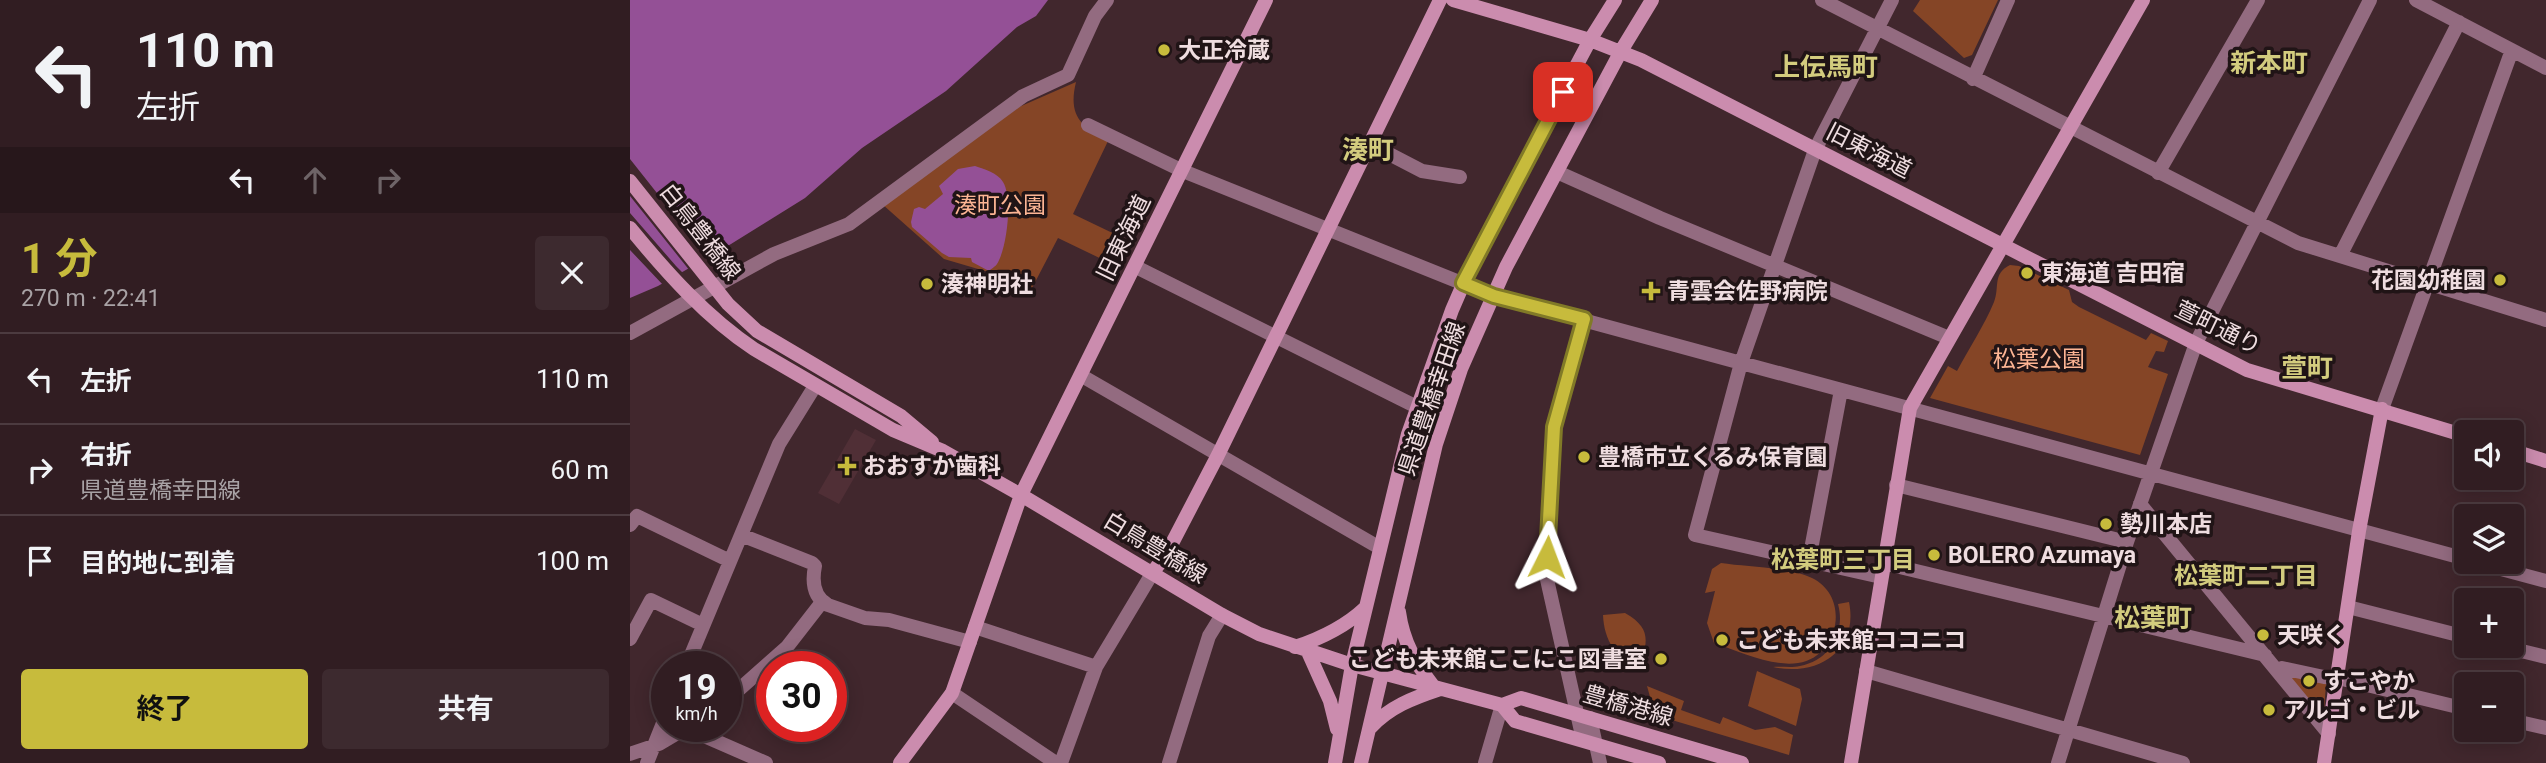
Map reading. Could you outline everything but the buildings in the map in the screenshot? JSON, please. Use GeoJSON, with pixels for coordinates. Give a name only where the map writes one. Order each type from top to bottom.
{"type":"FeatureCollection","features":[{"type":"Feature","properties":{"kind":"street"},"geometry":{"type":"LineString","coordinates":[[630,333],[712,285],[774,254],[849,223],[1023,96],[1068,75],[1095,16],[1107,0]]}},
{"type":"Feature","properties":{"kind":"street","name":"旧東海道"},"geometry":{"type":"LineString","coordinates":[[900,763],[952,694],[1021,495],[1266,0]]}},
{"type":"Feature","properties":{"kind":"street"},"geometry":{"type":"LineString","coordinates":[[952,694],[1059,763],[1096,667],[1167,553],[1218,455],[1440,0]]}},
{"type":"Feature","properties":{"kind":"street","name":"旧東海道"},"geometry":{"type":"LineString","coordinates":[[1453,0],[1621,51],[2002,244]]}},
{"type":"Feature","properties":{"kind":"street","name":"県道豊橋幸田線"},"geometry":{"type":"LineString","coordinates":[[1335,763],[1365,608],[1417,407],[1463,283],[1590,40],[1615,0]]}},
{"type":"Feature","properties":{"kind":"street","name":"県道豊橋幸田線"},"geometry":{"type":"LineString","coordinates":[[1361,763],[1436,444],[1461,369],[1506,267],[1621,51],[1652,0]]}},
{"type":"Feature","properties":{"kind":"street"},"geometry":{"type":"LineString","coordinates":[[1822,0],[2298,243],[2546,320]]}},
{"type":"Feature","properties":{"kind":"street"},"geometry":{"type":"LineString","coordinates":[[1892,0],[1815,150],[1741,363],[1695,535],[1809,560],[1882,570],[2104,617],[2265,655]]}},
{"type":"Feature","properties":{"kind":"street"},"geometry":{"type":"LineString","coordinates":[[1973,79],[2008,0]]}},
{"type":"Feature","properties":{"kind":"street"},"geometry":{"type":"LineString","coordinates":[[1851,763],[1910,408],[2143,0]]}},
{"type":"Feature","properties":{"kind":"street"},"geometry":{"type":"LineString","coordinates":[[2158,173],[2258,0]]}},
{"type":"Feature","properties":{"kind":"street"},"geometry":{"type":"LineString","coordinates":[[2059,763],[2127,542],[2196,343],[2370,0]]}},
{"type":"Feature","properties":{"kind":"street"},"geometry":{"type":"LineString","coordinates":[[2416,0],[2546,68]]}},
{"type":"Feature","properties":{"kind":"street"},"geometry":{"type":"LineString","coordinates":[[2340,256],[2459,22]]}},
{"type":"Feature","properties":{"kind":"street"},"geometry":{"type":"LineString","coordinates":[[2325,763],[2359,531],[2382,409],[2512,50]]}},
{"type":"Feature","properties":{"kind":"street"},"geometry":{"type":"LineString","coordinates":[[1088,125],[1183,171],[1494,296],[2454,556]]}},
{"type":"Feature","properties":{"kind":"street"},"geometry":{"type":"LineString","coordinates":[[1370,144],[1422,171],[1460,177]]}},
{"type":"Feature","properties":{"kind":"street"},"geometry":{"type":"LineString","coordinates":[[1557,172],[1660,218],[1949,338]]}},
{"type":"Feature","properties":{"kind":"street","name":"白鳥豊橋線"},"geometry":{"type":"LineString","coordinates":[[630,181],[728,304],[757,331],[901,416],[943,451]]}},
{"type":"Feature","properties":{"kind":"street","name":"白鳥豊橋線"},"geometry":{"type":"LineString","coordinates":[[630,228],[692,296],[732,334],[815,386],[893,430],[943,451],[1153,572],[1222,615],[1259,634],[1352,665]]}},
{"type":"Feature","properties":{"kind":"street","name":"萱町通り"},"geometry":{"type":"LineString","coordinates":[[2002,244],[2248,370],[2454,432]]}},
{"type":"Feature","properties":{"kind":"street"},"geometry":{"type":"LineString","coordinates":[[1136,267],[1417,407]]}},
{"type":"Feature","properties":{"kind":"street"},"geometry":{"type":"LineString","coordinates":[[1584,319],[1554,427],[1546,575],[1585,716],[1589,742],[1600,763]]}},
{"type":"Feature","properties":{"kind":"street"},"geometry":{"type":"LineString","coordinates":[[1082,376],[1380,548]]}},
{"type":"Feature","properties":{"kind":"street"},"geometry":{"type":"LineString","coordinates":[[691,651],[779,444],[815,386]]}},
{"type":"Feature","properties":{"kind":"street"},"geometry":{"type":"LineString","coordinates":[[1809,560],[1840,390]]}},
{"type":"Feature","properties":{"kind":"street"},"geometry":{"type":"LineString","coordinates":[[2524,454],[2546,461]]}},
{"type":"Feature","properties":{"kind":"street"},"geometry":{"type":"LineString","coordinates":[[1896,485],[2127,542]]}},
{"type":"Feature","properties":{"kind":"street"},"geometry":{"type":"LineString","coordinates":[[2140,504],[2329,734]]}},
{"type":"Feature","properties":{"kind":"street"},"geometry":{"type":"LineString","coordinates":[[630,526],[637,516],[730,561]]}},
{"type":"Feature","properties":{"kind":"street"},"geometry":{"type":"LineString","coordinates":[[741,535],[812,562],[815,566],[812,579],[814,588],[822,602],[845,613],[889,620],[970,642]]}},
{"type":"Feature","properties":{"kind":"street"},"geometry":{"type":"LineString","coordinates":[[2520,574],[2546,581]]}},
{"type":"Feature","properties":{"kind":"street"},"geometry":{"type":"LineString","coordinates":[[630,639],[651,600],[702,625]]}},
{"type":"Feature","properties":{"kind":"street"},"geometry":{"type":"LineString","coordinates":[[742,687],[787,647],[822,602]]}},
{"type":"Feature","properties":{"kind":"street"},"geometry":{"type":"LineString","coordinates":[[1368,729],[1385,713],[1438,688],[1419,668],[1411,653],[1401,626],[1398,604]]}},
{"type":"Feature","properties":{"kind":"street"},"geometry":{"type":"LineString","coordinates":[[2348,607],[2454,634]]}},
{"type":"Feature","properties":{"kind":"street"},"geometry":{"type":"LineString","coordinates":[[1339,738],[1330,701],[1302,650],[1354,618],[1365,608]]}},
{"type":"Feature","properties":{"kind":"street"},"geometry":{"type":"LineString","coordinates":[[1169,763],[1209,636],[1222,615]]}},
{"type":"Feature","properties":{"kind":"street"},"geometry":{"type":"LineString","coordinates":[[975,627],[1096,667]]}},
{"type":"Feature","properties":{"kind":"street"},"geometry":{"type":"LineString","coordinates":[[2524,652],[2546,657]]}},
{"type":"Feature","properties":{"kind":"street","name":"豊橋港線"},"geometry":{"type":"LineString","coordinates":[[1352,665],[1502,705],[1521,698],[1742,763]]}},
{"type":"Feature","properties":{"kind":"street"},"geometry":{"type":"LineString","coordinates":[[2277,671],[2282,668],[2338,678],[2454,706]]}},
{"type":"Feature","properties":{"kind":"street"},"geometry":{"type":"LineString","coordinates":[[1866,671],[2183,763]]}},
{"type":"Feature","properties":{"kind":"street"},"geometry":{"type":"LineString","coordinates":[[1485,763],[1502,705]]}},
{"type":"Feature","properties":{"kind":"street","name":"豊橋港線"},"geometry":{"type":"LineString","coordinates":[[1502,705],[1515,721],[1660,763]]}},
{"type":"Feature","properties":{"kind":"street"},"geometry":{"type":"LineString","coordinates":[[2524,723],[2546,728]]}},
{"type":"Feature","properties":{"kind":"street"},"geometry":{"type":"LineString","coordinates":[[647,763],[655,742]]}},
{"type":"Feature","properties":{"kind":"street"},"geometry":{"type":"LineString","coordinates":[[630,754],[660,742]]}},
{"type":"Feature","properties":{"kind":"street"},"geometry":{"type":"LineString","coordinates":[[720,742],[766,763]]}},
{"type":"Feature","properties":{"kind":"shaded area"},"geometry":{"type":"Polygon","coordinates":[[[630,0],[1048,0],[1036,16],[1017,27],[946,91],[862,148],[805,198],[658,286],[630,298],[630,0]]]}},
{"type":"Feature","properties":{"kind":"shaded area"},"geometry":{"type":"Polygon","coordinates":[[[975,166],[1001,179],[1008,199],[1004,247],[997,264],[989,271],[972,262],[971,258],[949,257],[942,253],[912,227],[911,222],[914,209],[925,209],[943,194],[939,186],[958,169],[975,166]]]}},
{"type":"Feature","properties":{"kind":"shaded area","name":"おおすか歯科"},"geometry":{"type":"Polygon","coordinates":[[[855,429],[876,440],[839,504],[818,493],[855,429]]]}},
{"type":"Feature","properties":{"kind":"green space"},"geometry":{"type":"Polygon","coordinates":[[[1920,0],[1998,0],[1972,55],[1964,58],[1913,11],[1920,0]]]}},
{"type":"Feature","properties":{"kind":"green space","name":"湊町公園"},"geometry":{"type":"Polygon","coordinates":[[[1076,82],[1075,111],[1083,124],[1108,141],[1073,214],[1125,239],[1112,264],[1058,238],[1031,290],[1002,276],[944,259],[882,204],[1019,107],[1076,82]]]}},
{"type":"Feature","properties":{"kind":"green space","name":"松葉公園"},"geometry":{"type":"Polygon","coordinates":[[[2010,265],[2019,266],[2069,290],[2072,302],[2079,307],[2146,340],[2151,333],[2168,341],[2164,352],[2156,351],[2148,367],[2168,374],[2140,455],[1930,398],[1948,366],[1957,371],[1994,302],[2001,272],[2010,265]]]}},
{"type":"Feature","properties":{"kind":"green space"},"geometry":{"type":"Polygon","coordinates":[[[1721,563],[1803,574],[1824,587],[1832,598],[1836,612],[1831,638],[1823,650],[1812,658],[1788,664],[1755,658],[1714,643],[1707,623],[1715,591],[1705,593],[1712,569],[1721,563]]]}},
{"type":"Feature","properties":{"kind":"green space"},"geometry":{"type":"Polygon","coordinates":[[[1849,602],[1848,634],[1831,657],[1805,668],[1773,667],[1800,666],[1827,652],[1840,625],[1838,604],[1849,602]]]}},
{"type":"Feature","properties":{"kind":"green space"},"geometry":{"type":"Polygon","coordinates":[[[1625,613],[1644,631],[1644,652],[1639,669],[1618,654],[1606,633],[1603,615],[1625,613]]]}},
{"type":"Feature","properties":{"kind":"green space"},"geometry":{"type":"Polygon","coordinates":[[[1757,671],[1800,689],[1802,699],[1796,726],[1748,706],[1757,671]]]}},
{"type":"Feature","properties":{"kind":"green space"},"geometry":{"type":"Polygon","coordinates":[[[2290,674],[2326,684],[2324,711],[2320,712],[2288,678],[2290,674]]]}},
{"type":"Feature","properties":{"kind":"green space"},"geometry":{"type":"Polygon","coordinates":[[[1647,686],[1684,701],[1681,710],[1720,724],[1723,717],[1755,730],[1775,727],[1793,735],[1789,755],[1655,715],[1647,686]]]}},
{"type":"Feature","properties":{"kind":"pier"},"geometry":{"type":"Polygon","coordinates":[[[630,159],[710,260],[690,271],[630,196],[630,159]]]}},
{"type":"Feature","properties":{"kind":"pier"},"geometry":{"type":"Polygon","coordinates":[[[630,213],[685,275],[664,286],[630,250],[630,213]]]}},
{"type":"Feature","properties":{"kind":"place","name":"大正冷蔵"},"geometry":{"type":"Point","coordinates":[1164,50]}},
{"type":"Feature","properties":{"kind":"place","name":"東海道 吉田宿"},"geometry":{"type":"Point","coordinates":[2027,273]}},
{"type":"Feature","properties":{"kind":"place","name":"花園幼稚園"},"geometry":{"type":"Point","coordinates":[2500,280]}},
{"type":"Feature","properties":{"kind":"place","name":"湊神明社"},"geometry":{"type":"Point","coordinates":[927,284]}},
{"type":"Feature","properties":{"kind":"place","name":"青雲会佐野病院"},"geometry":{"type":"Point","coordinates":[1651,291]}},
{"type":"Feature","properties":{"kind":"place","name":"豊橋市立くるみ保育園"},"geometry":{"type":"Point","coordinates":[1584,457]}},
{"type":"Feature","properties":{"kind":"place","name":"おおすか歯科"},"geometry":{"type":"Point","coordinates":[847,466]}},
{"type":"Feature","properties":{"kind":"place","name":"勢川本店"},"geometry":{"type":"Point","coordinates":[2106,524]}},
{"type":"Feature","properties":{"kind":"place","name":"BOLERO Azumaya"},"geometry":{"type":"Point","coordinates":[1934,555]}},
{"type":"Feature","properties":{"kind":"place","name":"天咲く"},"geometry":{"type":"Point","coordinates":[2263,635]}},
{"type":"Feature","properties":{"kind":"place","name":"こども未来館ココニコ"},"geometry":{"type":"Point","coordinates":[1722,640]}},
{"type":"Feature","properties":{"kind":"place","name":"こども未来館ここにこ図書室"},"geometry":{"type":"Point","coordinates":[1661,659]}},
{"type":"Feature","properties":{"kind":"place","name":"すこやか"},"geometry":{"type":"Point","coordinates":[2309,681]}},
{"type":"Feature","properties":{"kind":"place","name":"アルゴ・ビル"},"geometry":{"type":"Point","coordinates":[2269,710]}},
{"type":"Feature","properties":{"kind":"district","name":"新本町"},"geometry":{"type":"Point","coordinates":[2269,63]}},
{"type":"Feature","properties":{"kind":"district","name":"上伝馬町"},"geometry":{"type":"Point","coordinates":[1826,67]}},
{"type":"Feature","properties":{"kind":"district","name":"湊町"},"geometry":{"type":"Point","coordinates":[1368,150]}},
{"type":"Feature","properties":{"kind":"district","name":"萱町"},"geometry":{"type":"Point","coordinates":[2307,368]}},
{"type":"Feature","properties":{"kind":"district","name":"松葉町三丁目"},"geometry":{"type":"Point","coordinates":[1843,560]}},
{"type":"Feature","properties":{"kind":"district","name":"松葉町二丁目"},"geometry":{"type":"Point","coordinates":[2246,576]}},
{"type":"Feature","properties":{"kind":"district","name":"松葉町"},"geometry":{"type":"Point","coordinates":[2153,618]}},
{"type":"Feature","properties":{"kind":"route"},"geometry":{"type":"LineString","coordinates":[[1547,557],[1554,427],[1584,319],[1494,296],[1463,283],[1563,92]]}}]}
